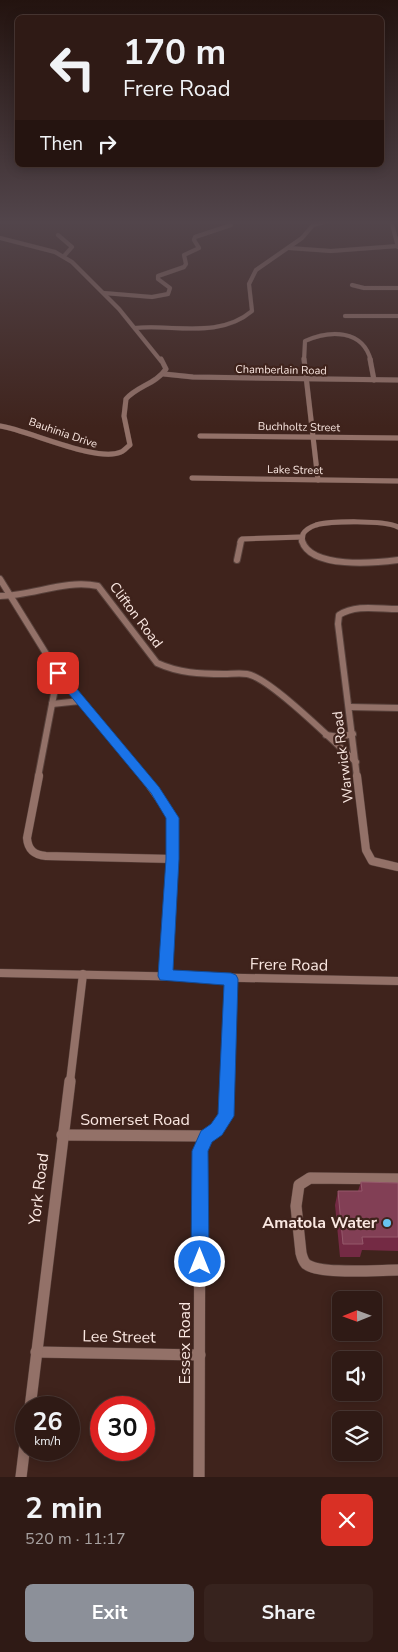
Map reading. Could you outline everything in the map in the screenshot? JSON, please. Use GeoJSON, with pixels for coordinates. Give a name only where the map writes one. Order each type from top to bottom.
{"type":"FeatureCollection","features":[{"type":"Feature","properties":{"kind":"street"},"geometry":{"type":"LineString","coordinates":[[100,289],[163,362],[187,376]]}},
{"type":"Feature","properties":{"kind":"street"},"geometry":{"type":"LineString","coordinates":[[104,293],[121,292],[148,297],[168,294],[170,289]]}},
{"type":"Feature","properties":{"kind":"street"},"geometry":{"type":"LineString","coordinates":[[134,328],[156,325],[210,328],[227,326],[244,319],[252,312],[249,289]]}},
{"type":"Feature","properties":{"kind":"street"},"geometry":{"type":"LineString","coordinates":[[345,316],[398,316]]}},
{"type":"Feature","properties":{"kind":"street"},"geometry":{"type":"LineString","coordinates":[[318,480],[303,350],[305,341],[317,336],[334,334],[353,337],[363,342],[367,348],[374,380]]}},
{"type":"Feature","properties":{"kind":"street"},"geometry":{"type":"LineString","coordinates":[[163,362],[166,369],[164,374]]}},
{"type":"Feature","properties":{"kind":"street","name":"Chamberlain Road"},"geometry":{"type":"LineString","coordinates":[[164,374],[398,380]]}},
{"type":"Feature","properties":{"kind":"street","name":"Bauhinia Drive"},"geometry":{"type":"LineString","coordinates":[[0,426],[28,430],[90,453],[104,455],[117,453],[126,450],[130,445],[123,411],[124,401],[132,393],[164,374]]}},
{"type":"Feature","properties":{"kind":"street"},"geometry":{"type":"LineString","coordinates":[[154,381],[187,376]]}},
{"type":"Feature","properties":{"kind":"street","name":"Buchholtz Street"},"geometry":{"type":"LineString","coordinates":[[200,436],[398,438]]}},
{"type":"Feature","properties":{"kind":"street","name":"Lake Street"},"geometry":{"type":"LineString","coordinates":[[192,478],[398,481]]}},
{"type":"Feature","properties":{"kind":"street"},"geometry":{"type":"LineString","coordinates":[[398,527],[388,523],[328,523],[310,527],[304,532],[302,537],[302,543],[306,549],[329,560],[398,560]]}},
{"type":"Feature","properties":{"kind":"street"},"geometry":{"type":"LineString","coordinates":[[237,560],[239,544],[242,540],[302,537]]}},
{"type":"Feature","properties":{"kind":"street"},"geometry":{"type":"LineString","coordinates":[[0,579],[58,673],[168,808],[174,827],[165,976]]}},
{"type":"Feature","properties":{"kind":"street","name":"Clifton Road"},"geometry":{"type":"LineString","coordinates":[[0,596],[12,597],[76,584],[98,586],[157,663],[176,671],[247,674],[257,677],[274,689],[356,762]]}},
{"type":"Feature","properties":{"kind":"street","name":"Warwick Road"},"geometry":{"type":"LineString","coordinates":[[398,609],[348,609],[339,615],[338,622],[350,707],[366,850],[372,862],[398,867]]}},
{"type":"Feature","properties":{"kind":"street"},"geometry":{"type":"LineString","coordinates":[[58,673],[28,838],[29,849],[33,853],[46,856],[173,859]]}},
{"type":"Feature","properties":{"kind":"street"},"geometry":{"type":"LineString","coordinates":[[52,704],[80,700]]}},
{"type":"Feature","properties":{"kind":"street"},"geometry":{"type":"LineString","coordinates":[[350,707],[398,708]]}},
{"type":"Feature","properties":{"kind":"street"},"geometry":{"type":"LineString","coordinates":[[326,735],[340,738],[353,734]]}},
{"type":"Feature","properties":{"kind":"street","name":"Frere Road"},"geometry":{"type":"LineString","coordinates":[[0,973],[398,981]]}},
{"type":"Feature","properties":{"kind":"street","name":"York Road"},"geometry":{"type":"LineString","coordinates":[[31,1396],[83,974]]}},
{"type":"Feature","properties":{"kind":"street","name":"Essex Road"},"geometry":{"type":"LineString","coordinates":[[199,1477],[200,1151],[208,1136],[223,1123],[226,1116],[231,979]]}},
{"type":"Feature","properties":{"kind":"street","name":"Somerset Road"},"geometry":{"type":"LineString","coordinates":[[62,1135],[208,1136]]}},
{"type":"Feature","properties":{"kind":"street"},"geometry":{"type":"LineString","coordinates":[[398,1179],[312,1178],[300,1183],[297,1199],[301,1256],[306,1264],[314,1268],[328,1269],[398,1270]]}},
{"type":"Feature","properties":{"kind":"street","name":"Lee Street"},"geometry":{"type":"LineString","coordinates":[[36,1352],[200,1355]]}},
{"type":"Feature","properties":{"kind":"street"},"geometry":{"type":"LineString","coordinates":[[21,1477],[23,1461]]}},
{"type":"Feature","properties":{"kind":"building"},"geometry":{"type":"Polygon","coordinates":[[[361,1182],[398,1183],[398,1237],[362,1237],[363,1244],[343,1244],[338,1191],[362,1191],[361,1182]]]}},
{"type":"Feature","properties":{"kind":"place","name":"Amatola Water"},"geometry":{"type":"Point","coordinates":[387,1223]}},
{"type":"Feature","properties":{"kind":"route"},"geometry":{"type":"LineString","coordinates":[[58,673],[155,790],[168,808],[172,818],[174,827],[173,859],[165,976],[231,979],[226,1116],[217,1130],[206,1137],[200,1151],[200,1262]]}}]}
